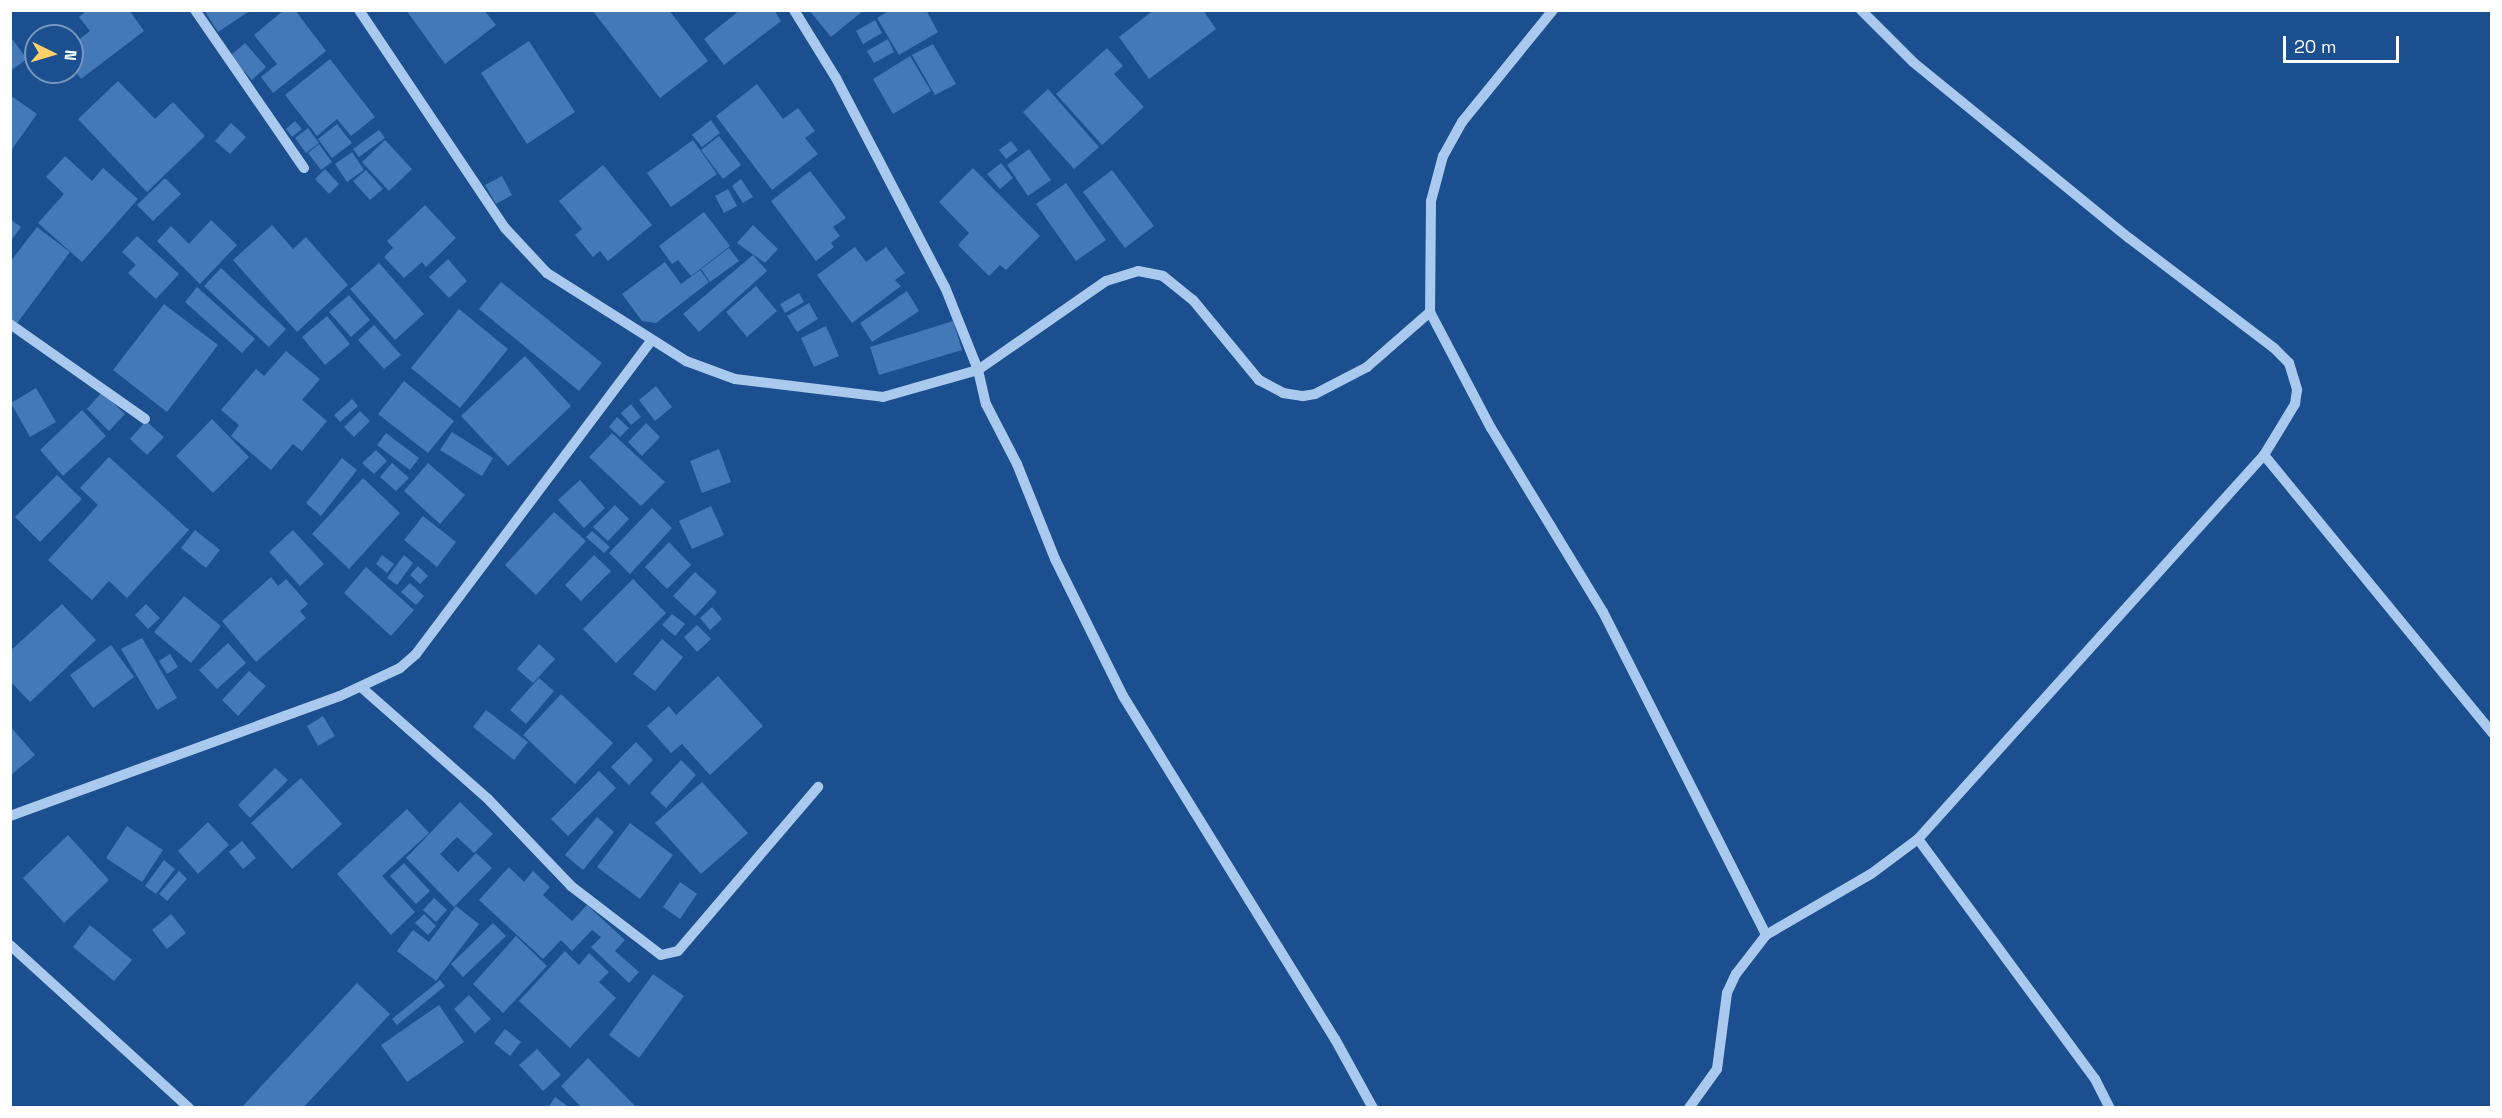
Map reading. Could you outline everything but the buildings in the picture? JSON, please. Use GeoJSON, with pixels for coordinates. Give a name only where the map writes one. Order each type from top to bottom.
{"type":"FeatureCollection","features":[{"type":"Feature","properties":{"kind":"street"},"geometry":{"type":"LineString","coordinates":[[195,10],[304,168]]}},
{"type":"Feature","properties":{"kind":"street"},"geometry":{"type":"LineString","coordinates":[[359,10],[505,228],[547,273],[686,361],[735,379],[811,391],[883,397],[978,370],[1101,285],[1138,271],[1163,276],[1193,300],[1259,380],[1283,393],[1303,396],[1324,390],[1367,367],[1430,312]]}},
{"type":"Feature","properties":{"kind":"street"},"geometry":{"type":"LineString","coordinates":[[794,10],[836,78],[945,287],[978,370],[986,404],[1017,464],[1055,559],[1123,696],[1335,1039],[1373,1107]]}},
{"type":"Feature","properties":{"kind":"street"},"geometry":{"type":"LineString","coordinates":[[1553,10],[1462,122],[1443,156],[1431,201],[1430,312],[1491,428],[1603,612],[1766,935]]}},
{"type":"Feature","properties":{"kind":"street"},"geometry":{"type":"LineString","coordinates":[[1689,1107],[1718,1069],[1727,993],[1736,974],[1766,935],[1871,874],[1918,839],[2264,454],[2295,404],[2295,378],[2289,363],[1913,62],[1861,10]]}},
{"type":"Feature","properties":{"kind":"street"},"geometry":{"type":"LineString","coordinates":[[10,324],[146,419]]}},
{"type":"Feature","properties":{"kind":"street"},"geometry":{"type":"LineString","coordinates":[[10,816],[361,687],[400,668],[416,654],[651,340]]}},
{"type":"Feature","properties":{"kind":"street"},"geometry":{"type":"LineString","coordinates":[[2264,454],[2492,733]]}},
{"type":"Feature","properties":{"kind":"street"},"geometry":{"type":"LineString","coordinates":[[361,687],[488,799],[571,886],[661,955],[678,951],[818,787]]}},
{"type":"Feature","properties":{"kind":"street"},"geometry":{"type":"LineString","coordinates":[[1918,839],[2095,1079],[2110,1107]]}},
{"type":"Feature","properties":{"kind":"street"},"geometry":{"type":"LineString","coordinates":[[10,945],[189,1107]]}}]}
